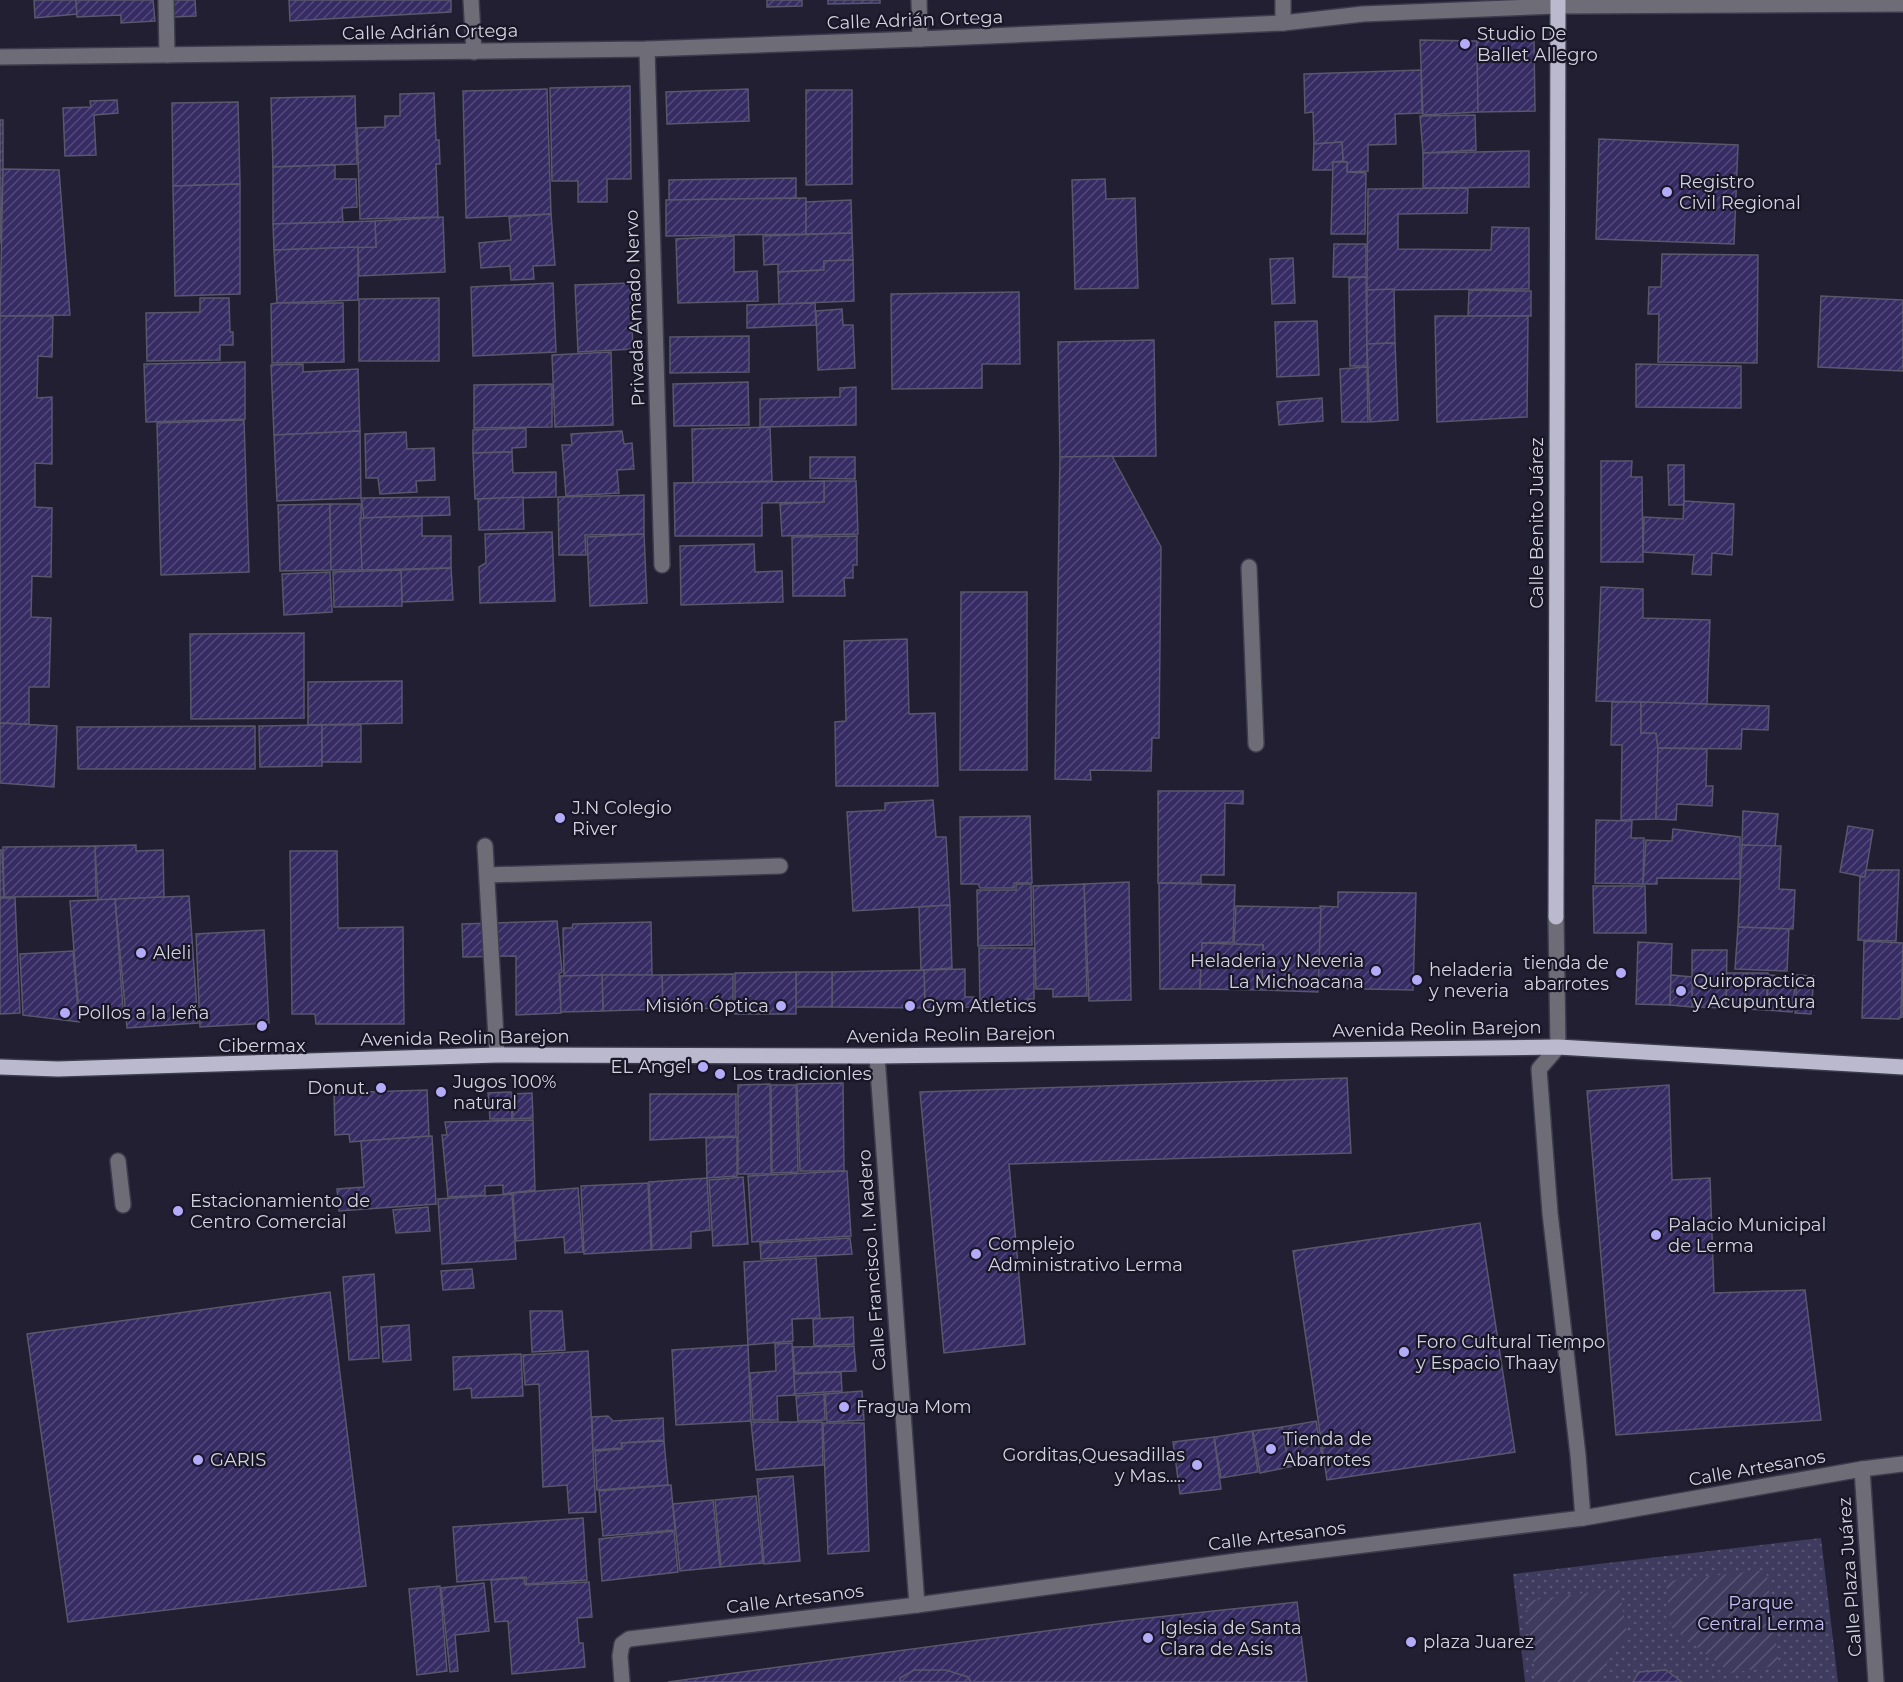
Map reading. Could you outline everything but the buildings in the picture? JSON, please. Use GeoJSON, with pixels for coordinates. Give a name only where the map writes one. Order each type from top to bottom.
{"type":"FeatureCollection","features":[{"type":"Feature","properties":{"kind":"main road","name":"Calle Benito Juárez"},"geometry":{"type":"LineString","coordinates":[[1556,917],[1558,3]]}},
{"type":"Feature","properties":{"kind":"main road","name":"Avenida Reolin Barejon"},"geometry":{"type":"LineString","coordinates":[[0,1067],[58,1069],[497,1055],[877,1056],[1558,1047],[1903,1067]]}},
{"type":"Feature","properties":{"kind":"street"},"geometry":{"type":"LineString","coordinates":[[166,0],[167,55]]}},
{"type":"Feature","properties":{"kind":"street"},"geometry":{"type":"LineString","coordinates":[[471,0],[474,52]]}},
{"type":"Feature","properties":{"kind":"street"},"geometry":{"type":"LineString","coordinates":[[919,0],[920,39]]}},
{"type":"Feature","properties":{"kind":"street"},"geometry":{"type":"LineString","coordinates":[[1283,0],[1283,23]]}},
{"type":"Feature","properties":{"kind":"street","name":"Calle Adrián Ortega"},"geometry":{"type":"LineString","coordinates":[[0,57],[647,49],[1283,23],[1363,14],[1558,3],[1903,4]]}},
{"type":"Feature","properties":{"kind":"street","name":"Privada Amado Nervo"},"geometry":{"type":"LineString","coordinates":[[647,49],[662,566]]}},
{"type":"Feature","properties":{"kind":"street"},"geometry":{"type":"LineString","coordinates":[[1249,567],[1256,744]]}},
{"type":"Feature","properties":{"kind":"street"},"geometry":{"type":"LineString","coordinates":[[485,846],[497,1055]]}},
{"type":"Feature","properties":{"kind":"street"},"geometry":{"type":"LineString","coordinates":[[488,875],[780,866]]}},
{"type":"Feature","properties":{"kind":"street","name":"Calle Benito Juárez"},"geometry":{"type":"LineString","coordinates":[[1556,917],[1558,1047]]}},
{"type":"Feature","properties":{"kind":"street"},"geometry":{"type":"LineString","coordinates":[[1558,1047],[1539,1069],[1550,1213],[1578,1455],[1583,1518]]}},
{"type":"Feature","properties":{"kind":"street","name":"Calle Francisco I. Madero"},"geometry":{"type":"LineString","coordinates":[[877,1056],[917,1605]]}},
{"type":"Feature","properties":{"kind":"street"},"geometry":{"type":"LineString","coordinates":[[118,1161],[123,1205]]}},
{"type":"Feature","properties":{"kind":"street","name":"Calle Artesanos"},"geometry":{"type":"LineString","coordinates":[[622,1682],[620,1656],[622,1644],[629,1639],[917,1605],[1244,1560],[1583,1518],[1862,1469],[1903,1464]]}},
{"type":"Feature","properties":{"kind":"street","name":"Calle Plaza Juárez"},"geometry":{"type":"LineString","coordinates":[[1862,1469],[1876,1682]]}},
{"type":"Feature","properties":{"kind":"green space","name":"Parque Central Lerma"},"geometry":{"type":"Polygon","coordinates":[[[1821,1538],[1838,1682],[1525,1682],[1513,1574],[1821,1538]]]}},
{"type":"Feature","properties":{"kind":"green space"},"geometry":{"type":"Polygon","coordinates":[[[1766,1570],[1779,1665],[1731,1673],[1671,1627],[1666,1581],[1766,1570]]]}},
{"type":"Feature","properties":{"kind":"green space"},"geometry":{"type":"Polygon","coordinates":[[[1619,1588],[1627,1633],[1594,1682],[1536,1682],[1526,1601],[1619,1588]]]}},
{"type":"Feature","properties":{"kind":"place","name":"Studio De Ballet Allegro"},"geometry":{"type":"Point","coordinates":[1465,44]}},
{"type":"Feature","properties":{"kind":"place","name":"Registro Civil Regional"},"geometry":{"type":"Point","coordinates":[1667,192]}},
{"type":"Feature","properties":{"kind":"place","name":"J.N Colegio River"},"geometry":{"type":"Point","coordinates":[560,818]}},
{"type":"Feature","properties":{"kind":"place","name":"Aleli"},"geometry":{"type":"Point","coordinates":[141,953]}},
{"type":"Feature","properties":{"kind":"place","name":"Heladeria y Neveria La Michoacana"},"geometry":{"type":"Point","coordinates":[1376,971]}},
{"type":"Feature","properties":{"kind":"place","name":"tienda de abarrotes"},"geometry":{"type":"Point","coordinates":[1621,973]}},
{"type":"Feature","properties":{"kind":"place","name":"heladeria y neveria"},"geometry":{"type":"Point","coordinates":[1417,980]}},
{"type":"Feature","properties":{"kind":"place","name":"Quiropractica y Acupuntura"},"geometry":{"type":"Point","coordinates":[1681,991]}},
{"type":"Feature","properties":{"kind":"place","name":"Misión Óptica"},"geometry":{"type":"Point","coordinates":[781,1006]}},
{"type":"Feature","properties":{"kind":"place","name":"Gym Atletics"},"geometry":{"type":"Point","coordinates":[910,1006]}},
{"type":"Feature","properties":{"kind":"place","name":"Pollos a la leña"},"geometry":{"type":"Point","coordinates":[65,1013]}},
{"type":"Feature","properties":{"kind":"place","name":"Cibermax"},"geometry":{"type":"Point","coordinates":[262,1026]}},
{"type":"Feature","properties":{"kind":"place","name":"EL Angel"},"geometry":{"type":"Point","coordinates":[703,1067]}},
{"type":"Feature","properties":{"kind":"place","name":"Los tradicionles"},"geometry":{"type":"Point","coordinates":[720,1074]}},
{"type":"Feature","properties":{"kind":"place","name":"Donut."},"geometry":{"type":"Point","coordinates":[381,1088]}},
{"type":"Feature","properties":{"kind":"place","name":"Jugos 100% natural"},"geometry":{"type":"Point","coordinates":[441,1092]}},
{"type":"Feature","properties":{"kind":"place","name":"Estacionamiento de Centro Comercial"},"geometry":{"type":"Point","coordinates":[178,1211]}},
{"type":"Feature","properties":{"kind":"place","name":"Palacio Municipal de Lerma"},"geometry":{"type":"Point","coordinates":[1656,1235]}},
{"type":"Feature","properties":{"kind":"place","name":"Complejo Administrativo Lerma"},"geometry":{"type":"Point","coordinates":[976,1254]}},
{"type":"Feature","properties":{"kind":"place","name":"Foro Cultural Tiempo y Espacio Thaay"},"geometry":{"type":"Point","coordinates":[1404,1352]}},
{"type":"Feature","properties":{"kind":"place","name":"Fragua Mom"},"geometry":{"type":"Point","coordinates":[844,1407]}},
{"type":"Feature","properties":{"kind":"place","name":"Tienda de Abarrotes"},"geometry":{"type":"Point","coordinates":[1271,1449]}},
{"type":"Feature","properties":{"kind":"place","name":"GARIS"},"geometry":{"type":"Point","coordinates":[198,1460]}},
{"type":"Feature","properties":{"kind":"place","name":"Gorditas,Quesadillas y Mas....."},"geometry":{"type":"Point","coordinates":[1197,1465]}},
{"type":"Feature","properties":{"kind":"place","name":"Iglesia de Santa Clara de Asis"},"geometry":{"type":"Point","coordinates":[1148,1638]}},
{"type":"Feature","properties":{"kind":"place","name":"plaza Juarez"},"geometry":{"type":"Point","coordinates":[1411,1642]}}]}
